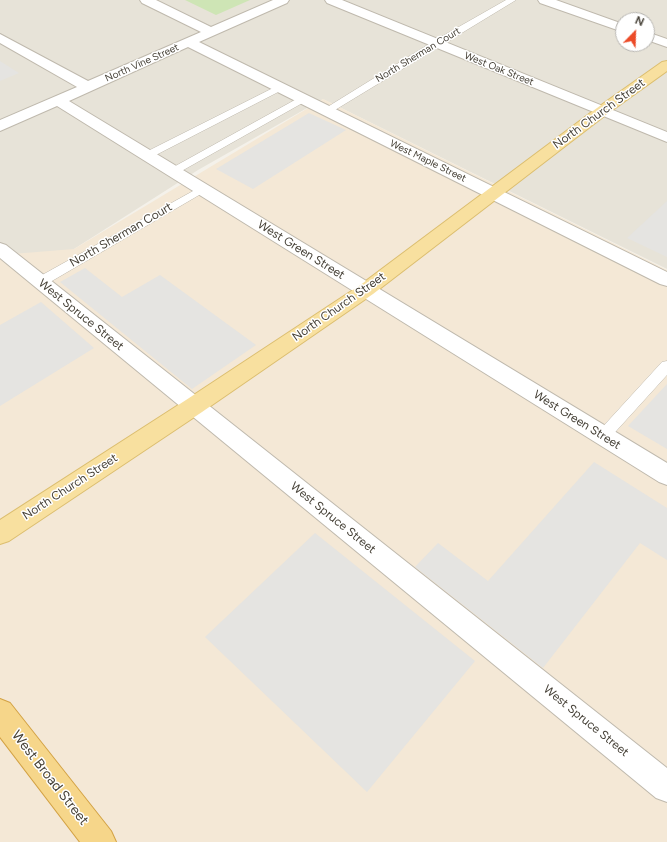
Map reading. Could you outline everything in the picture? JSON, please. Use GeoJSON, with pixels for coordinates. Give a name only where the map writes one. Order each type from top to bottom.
{"type":"FeatureCollection","features":[{"type":"Feature","properties":{"kind":"highway","name":"West Broad Street"},"geometry":{"type":"LineString","coordinates":[[0,713],[100,842]]}},
{"type":"Feature","properties":{"kind":"main road","name":"North Church Street"},"geometry":{"type":"LineString","coordinates":[[0,532],[194,406],[366,290],[492,193],[602,111],[667,65]]}},
{"type":"Feature","properties":{"kind":"street"},"geometry":{"type":"LineString","coordinates":[[146,0],[211,32]]}},
{"type":"Feature","properties":{"kind":"street","name":"North Vine Street"},"geometry":{"type":"LineString","coordinates":[[0,126],[283,0]]}},
{"type":"Feature","properties":{"kind":"street","name":"West Oak Street"},"geometry":{"type":"LineString","coordinates":[[331,0],[667,137]]}},
{"type":"Feature","properties":{"kind":"street"},"geometry":{"type":"LineString","coordinates":[[544,0],[615,25]]}},
{"type":"Feature","properties":{"kind":"street"},"geometry":{"type":"LineString","coordinates":[[0,38],[88,87]]}},
{"type":"Feature","properties":{"kind":"street"},"geometry":{"type":"LineString","coordinates":[[655,39],[667,43]]}},
{"type":"Feature","properties":{"kind":"street","name":"West Maple Street"},"geometry":{"type":"LineString","coordinates":[[188,42],[667,280]]}},
{"type":"Feature","properties":{"kind":"street","name":"West Green Street"},"geometry":{"type":"LineString","coordinates":[[58,100],[667,475]]}},
{"type":"Feature","properties":{"kind":"street","name":"West Spruce Street"},"geometry":{"type":"LineString","coordinates":[[0,249],[667,787]]}},
{"type":"Feature","properties":{"kind":"lane","name":"North Sherman Court"},"geometry":{"type":"LineString","coordinates":[[326,111],[437,43],[512,0]]}},
{"type":"Feature","properties":{"kind":"lane"},"geometry":{"type":"LineString","coordinates":[[148,156],[281,87]]}},
{"type":"Feature","properties":{"kind":"lane"},"geometry":{"type":"LineString","coordinates":[[174,172],[302,99]]}},
{"type":"Feature","properties":{"kind":"lane","name":"North Sherman Court"},"geometry":{"type":"LineString","coordinates":[[40,282],[202,189]]}},
{"type":"Feature","properties":{"kind":"lane"},"geometry":{"type":"LineString","coordinates":[[603,436],[667,366]]}},
{"type":"Feature","properties":{"kind":"shaded area"},"geometry":{"type":"Polygon","coordinates":[[[0,0],[667,0],[667,269],[323,99],[198,170],[74,249],[0,332],[0,0]]]}},
{"type":"Feature","properties":{"kind":"shaded area"},"geometry":{"type":"Polygon","coordinates":[[[0,61],[19,73],[0,81],[0,61]]]}},
{"type":"Feature","properties":{"kind":"shaded area"},"geometry":{"type":"Polygon","coordinates":[[[323,99],[667,270],[667,842],[0,842],[0,255],[74,249],[323,99]]]}},
{"type":"Feature","properties":{"kind":"shaded area"},"geometry":{"type":"Polygon","coordinates":[[[309,113],[346,130],[253,189],[216,169],[309,113]]]}},
{"type":"Feature","properties":{"kind":"shaded area"},"geometry":{"type":"Polygon","coordinates":[[[667,201],[667,257],[627,238],[667,201]]]}},
{"type":"Feature","properties":{"kind":"shaded area"},"geometry":{"type":"Polygon","coordinates":[[[85,268],[122,297],[160,275],[256,345],[192,389],[60,282],[85,268]]]}},
{"type":"Feature","properties":{"kind":"shaded area"},"geometry":{"type":"Polygon","coordinates":[[[41,302],[94,348],[0,406],[0,325],[41,302]]]}},
{"type":"Feature","properties":{"kind":"shaded area"},"geometry":{"type":"Polygon","coordinates":[[[667,384],[667,449],[628,426],[667,384]]]}},
{"type":"Feature","properties":{"kind":"shaded area"},"geometry":{"type":"Polygon","coordinates":[[[594,462],[667,508],[667,560],[640,543],[543,668],[415,567],[438,543],[488,581],[594,462]]]}},
{"type":"Feature","properties":{"kind":"shaded area"},"geometry":{"type":"Polygon","coordinates":[[[315,533],[475,661],[367,792],[205,637],[315,533]]]}},
{"type":"Feature","properties":{"kind":"green space"},"geometry":{"type":"Polygon","coordinates":[[[185,0],[250,0],[216,15],[185,0]]]}}]}
